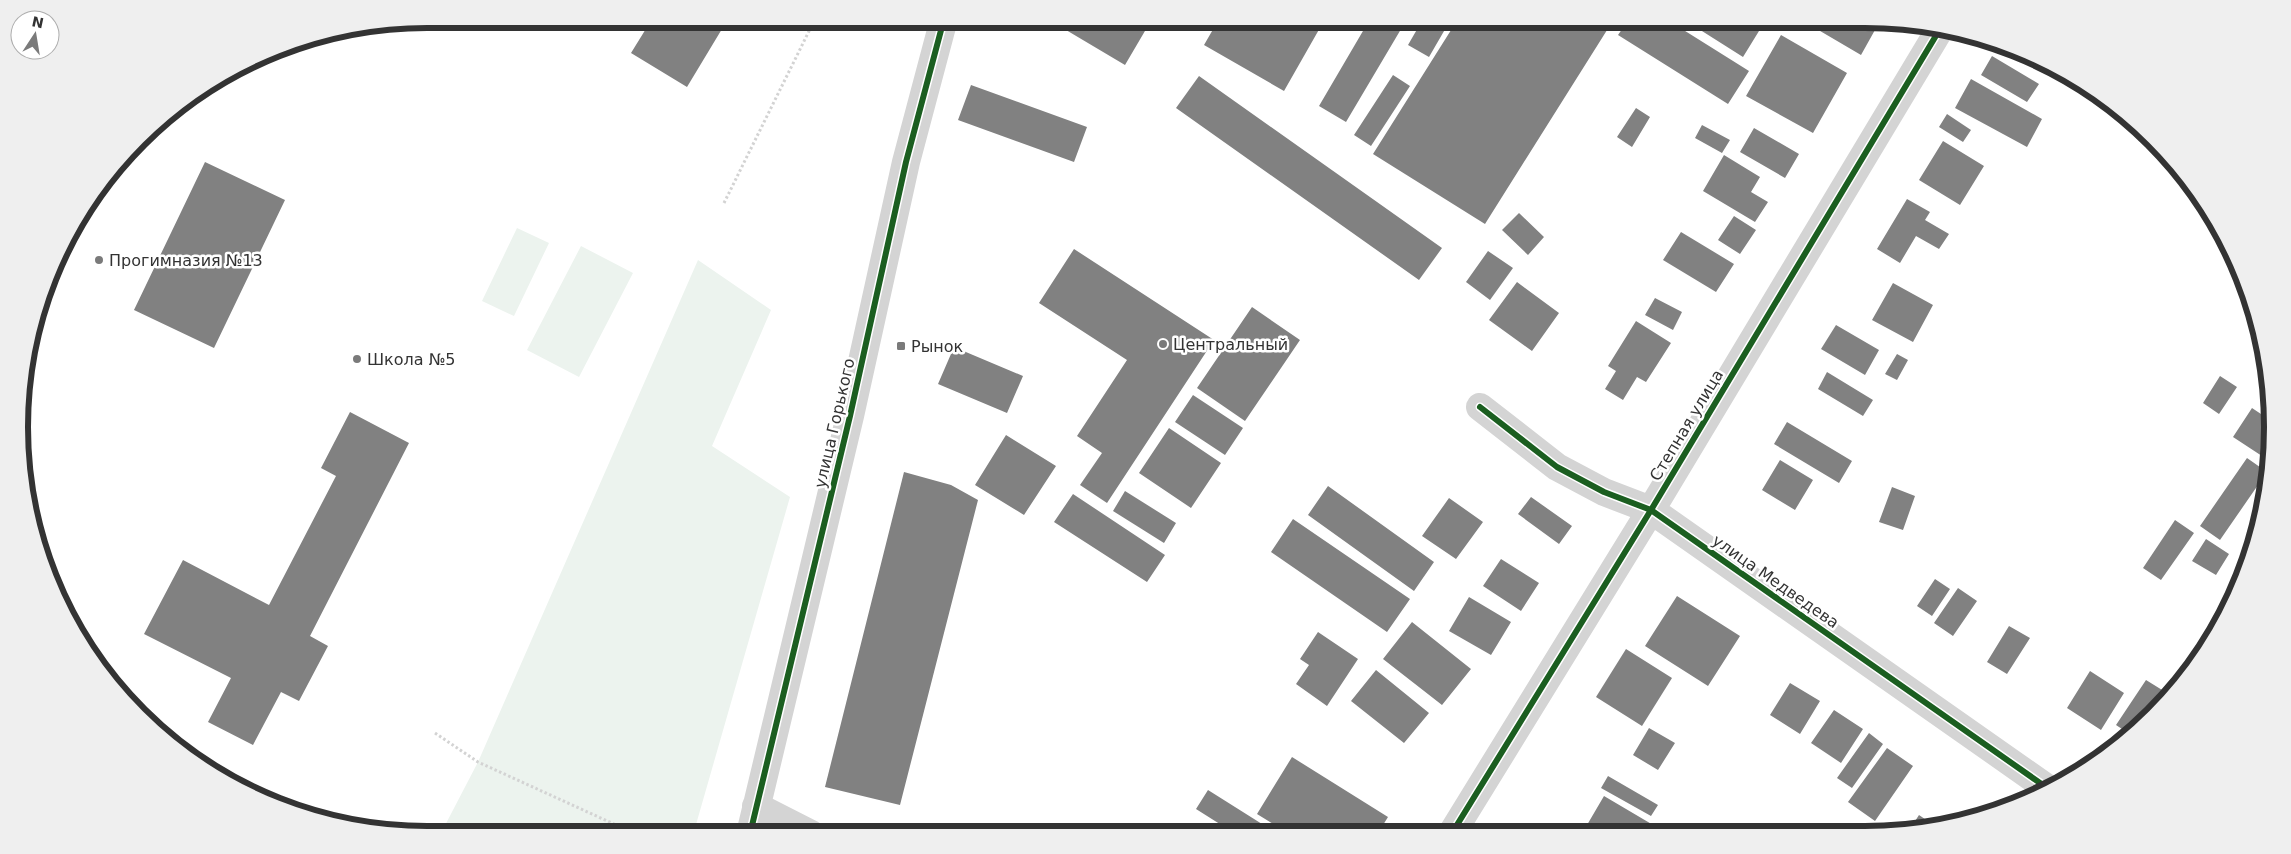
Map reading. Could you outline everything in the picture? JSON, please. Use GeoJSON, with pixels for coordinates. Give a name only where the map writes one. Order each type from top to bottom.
{"type":"FeatureCollection","features":[{"type":"Feature","properties":{"kind":"street","name":"улица Горького"},"geometry":{"type":"LineString","coordinates":[[752,826],[850,416],[906,162],[942,28]]}},
{"type":"Feature","properties":{"kind":"street","name":"Степная улица"},"geometry":{"type":"LineString","coordinates":[[1456,826],[1651,510],[1937,34]]}},
{"type":"Feature","properties":{"kind":"street","name":"улица Медведева"},"geometry":{"type":"LineString","coordinates":[[1480,407],[1557,467],[1604,492],[1651,510],[2042,784]]}},
{"type":"Feature","properties":{"kind":"street"},"geometry":{"type":"LineString","coordinates":[[756,806],[795,826]]}},
{"type":"Feature","properties":{"kind":"path"},"geometry":{"type":"LineString","coordinates":[[724,203],[811,28]]}},
{"type":"Feature","properties":{"kind":"path"},"geometry":{"type":"LineString","coordinates":[[436,733],[478,762],[618,826]]}},
{"type":"Feature","properties":{"kind":"shaded area"},"geometry":{"type":"Polygon","coordinates":[[[517,228],[549,243],[514,316],[482,301],[517,228]]]}},
{"type":"Feature","properties":{"kind":"shaded area"},"geometry":{"type":"Polygon","coordinates":[[[581,246],[633,273],[579,377],[527,350],[581,246]]]}},
{"type":"Feature","properties":{"kind":"shaded area"},"geometry":{"type":"Polygon","coordinates":[[[698,260],[771,310],[712,446],[790,497],[696,826],[445,826],[478,762],[698,260]]]}},
{"type":"Feature","properties":{"kind":"building"},"geometry":{"type":"Polygon","coordinates":[[[646,28],[723,28],[687,87],[631,53],[646,28]]]}},
{"type":"Feature","properties":{"kind":"building"},"geometry":{"type":"Polygon","coordinates":[[[1063,28],[1147,28],[1125,65],[1063,28]]]}},
{"type":"Feature","properties":{"kind":"building"},"geometry":{"type":"Polygon","coordinates":[[[1214,28],[1320,28],[1284,91],[1204,45],[1214,28]]]}},
{"type":"Feature","properties":{"kind":"building"},"geometry":{"type":"Polygon","coordinates":[[[1365,28],[1402,28],[1346,122],[1319,106],[1365,28]]]}},
{"type":"Feature","properties":{"kind":"building"},"geometry":{"type":"Polygon","coordinates":[[[1418,28],[1446,28],[1429,57],[1408,45],[1418,28]]]}},
{"type":"Feature","properties":{"kind":"building"},"geometry":{"type":"Polygon","coordinates":[[[1452,28],[1608,28],[1485,224],[1373,154],[1452,28]]]}},
{"type":"Feature","properties":{"kind":"building"},"geometry":{"type":"Polygon","coordinates":[[[1623,28],[1680,28],[1749,71],[1728,104],[1618,35],[1623,28]]]}},
{"type":"Feature","properties":{"kind":"building"},"geometry":{"type":"Polygon","coordinates":[[[1697,28],[1754,28],[1759,31],[1743,57],[1697,28]]]}},
{"type":"Feature","properties":{"kind":"building"},"geometry":{"type":"Polygon","coordinates":[[[1815,28],[1876,28],[1861,55],[1815,28]]]}},
{"type":"Feature","properties":{"kind":"building"},"geometry":{"type":"Polygon","coordinates":[[[1781,35],[1847,73],[1813,133],[1746,96],[1781,35]]]}},
{"type":"Feature","properties":{"kind":"building"},"geometry":{"type":"Polygon","coordinates":[[[1992,56],[2039,84],[2027,102],[1981,75],[1992,56]]]}},
{"type":"Feature","properties":{"kind":"building"},"geometry":{"type":"Polygon","coordinates":[[[1393,75],[1410,86],[1371,146],[1354,135],[1393,75]]]}},
{"type":"Feature","properties":{"kind":"building"},"geometry":{"type":"Polygon","coordinates":[[[1199,76],[1442,248],[1419,280],[1176,108],[1199,76]]]}},
{"type":"Feature","properties":{"kind":"building"},"geometry":{"type":"Polygon","coordinates":[[[1971,79],[2042,119],[2027,147],[1955,108],[1971,79]]]}},
{"type":"Feature","properties":{"kind":"building"},"geometry":{"type":"Polygon","coordinates":[[[971,85],[1087,127],[1074,162],[958,120],[971,85]]]}},
{"type":"Feature","properties":{"kind":"building"},"geometry":{"type":"Polygon","coordinates":[[[1636,108],[1650,117],[1632,147],[1617,137],[1636,108]]]}},
{"type":"Feature","properties":{"kind":"building"},"geometry":{"type":"Polygon","coordinates":[[[1947,114],[1971,130],[1963,142],[1939,127],[1947,114]]]}},
{"type":"Feature","properties":{"kind":"building"},"geometry":{"type":"Polygon","coordinates":[[[1702,125],[1730,140],[1722,153],[1695,138],[1702,125]]]}},
{"type":"Feature","properties":{"kind":"building"},"geometry":{"type":"Polygon","coordinates":[[[1754,128],[1799,154],[1785,178],[1740,152],[1754,128]]]}},
{"type":"Feature","properties":{"kind":"building"},"geometry":{"type":"Polygon","coordinates":[[[1943,141],[1984,166],[1960,205],[1919,180],[1943,141]]]}},
{"type":"Feature","properties":{"kind":"building"},"geometry":{"type":"Polygon","coordinates":[[[1724,155],[1760,177],[1751,192],[1768,202],[1755,222],[1703,191],[1724,155]]]}},
{"type":"Feature","properties":{"kind":"building"},"geometry":{"type":"Polygon","coordinates":[[[205,162],[285,200],[214,348],[134,310],[205,162]]]}},
{"type":"Feature","properties":{"kind":"building"},"geometry":{"type":"Polygon","coordinates":[[[1907,199],[1930,212],[1925,220],[1949,234],[1939,249],[1916,236],[1900,263],[1877,249],[1907,199]]]}},
{"type":"Feature","properties":{"kind":"building"},"geometry":{"type":"Polygon","coordinates":[[[1519,213],[1544,237],[1528,255],[1502,230],[1519,213]]]}},
{"type":"Feature","properties":{"kind":"building"},"geometry":{"type":"Polygon","coordinates":[[[1734,216],[1756,230],[1740,254],[1718,240],[1734,216]]]}},
{"type":"Feature","properties":{"kind":"building"},"geometry":{"type":"Polygon","coordinates":[[[1681,232],[1734,264],[1716,292],[1663,260],[1681,232]]]}},
{"type":"Feature","properties":{"kind":"building"},"geometry":{"type":"Polygon","coordinates":[[[1074,249],[1214,340],[1107,503],[1080,485],[1102,453],[1077,436],[1127,360],[1039,303],[1074,249]]]}},
{"type":"Feature","properties":{"kind":"building"},"geometry":{"type":"Polygon","coordinates":[[[1488,251],[1513,268],[1490,300],[1466,282],[1488,251]]]}},
{"type":"Feature","properties":{"kind":"building"},"geometry":{"type":"Polygon","coordinates":[[[1517,282],[1559,313],[1532,351],[1489,320],[1517,282]]]}},
{"type":"Feature","properties":{"kind":"building"},"geometry":{"type":"Polygon","coordinates":[[[1893,283],[1933,305],[1913,342],[1872,320],[1893,283]]]}},
{"type":"Feature","properties":{"kind":"building"},"geometry":{"type":"Polygon","coordinates":[[[1655,298],[1682,312],[1673,330],[1645,315],[1655,298]]]}},
{"type":"Feature","properties":{"kind":"building"},"geometry":{"type":"Polygon","coordinates":[[[1252,307],[1300,340],[1245,421],[1197,388],[1252,307]]]}},
{"type":"Feature","properties":{"kind":"building"},"geometry":{"type":"Polygon","coordinates":[[[1636,321],[1671,343],[1646,382],[1637,377],[1623,400],[1605,389],[1616,371],[1608,366],[1636,321]]]}},
{"type":"Feature","properties":{"kind":"building"},"geometry":{"type":"Polygon","coordinates":[[[1836,325],[1879,350],[1865,375],[1821,349],[1836,325]]]}},
{"type":"Feature","properties":{"kind":"building"},"geometry":{"type":"Polygon","coordinates":[[[954,347],[1023,376],[1007,413],[938,384],[954,347]]]}},
{"type":"Feature","properties":{"kind":"building"},"geometry":{"type":"Polygon","coordinates":[[[1897,354],[1908,360],[1897,380],[1885,374],[1897,354]]]}},
{"type":"Feature","properties":{"kind":"building"},"geometry":{"type":"Polygon","coordinates":[[[1827,372],[1873,400],[1863,416],[1818,389],[1827,372]]]}},
{"type":"Feature","properties":{"kind":"building"},"geometry":{"type":"Polygon","coordinates":[[[2220,376],[2237,387],[2219,414],[2203,403],[2220,376]]]}},
{"type":"Feature","properties":{"kind":"building"},"geometry":{"type":"Polygon","coordinates":[[[1193,395],[1243,428],[1225,455],[1175,422],[1193,395]]]}},
{"type":"Feature","properties":{"kind":"building"},"geometry":{"type":"Polygon","coordinates":[[[2252,408],[2263,415],[2263,456],[2233,437],[2252,408]]]}},
{"type":"Feature","properties":{"kind":"building"},"geometry":{"type":"Polygon","coordinates":[[[350,412],[409,443],[310,636],[328,646],[299,701],[281,692],[253,745],[208,722],[231,678],[144,634],[183,560],[269,605],[336,476],[321,468],[350,412]]]}},
{"type":"Feature","properties":{"kind":"building"},"geometry":{"type":"Polygon","coordinates":[[[1787,422],[1852,461],[1839,483],[1774,444],[1787,422]]]}},
{"type":"Feature","properties":{"kind":"building"},"geometry":{"type":"Polygon","coordinates":[[[1169,428],[1221,463],[1191,508],[1139,473],[1169,428]]]}},
{"type":"Feature","properties":{"kind":"building"},"geometry":{"type":"Polygon","coordinates":[[[1006,435],[1056,466],[1024,515],[975,485],[1006,435]]]}},
{"type":"Feature","properties":{"kind":"building"},"geometry":{"type":"Polygon","coordinates":[[[2247,458],[2261,468],[2259,483],[2220,540],[2200,526],[2247,458]]]}},
{"type":"Feature","properties":{"kind":"building"},"geometry":{"type":"Polygon","coordinates":[[[1780,460],[1813,480],[1795,510],[1762,490],[1780,460]]]}},
{"type":"Feature","properties":{"kind":"building"},"geometry":{"type":"Polygon","coordinates":[[[904,472],[951,485],[978,500],[900,805],[825,787],[904,472]]]}},
{"type":"Feature","properties":{"kind":"building"},"geometry":{"type":"Polygon","coordinates":[[[1328,486],[1434,562],[1414,591],[1308,515],[1328,486]]]}},
{"type":"Feature","properties":{"kind":"building"},"geometry":{"type":"Polygon","coordinates":[[[1892,487],[1915,496],[1903,530],[1879,522],[1892,487]]]}},
{"type":"Feature","properties":{"kind":"building"},"geometry":{"type":"Polygon","coordinates":[[[1125,491],[1176,523],[1164,543],[1113,511],[1125,491]]]}},
{"type":"Feature","properties":{"kind":"building"},"geometry":{"type":"Polygon","coordinates":[[[1073,494],[1165,555],[1147,582],[1054,522],[1073,494]]]}},
{"type":"Feature","properties":{"kind":"building"},"geometry":{"type":"Polygon","coordinates":[[[1531,497],[1572,526],[1559,544],[1518,514],[1531,497]]]}},
{"type":"Feature","properties":{"kind":"building"},"geometry":{"type":"Polygon","coordinates":[[[1449,498],[1483,522],[1456,559],[1422,536],[1449,498]]]}},
{"type":"Feature","properties":{"kind":"building"},"geometry":{"type":"Polygon","coordinates":[[[1293,519],[1410,599],[1387,632],[1271,552],[1293,519]]]}},
{"type":"Feature","properties":{"kind":"building"},"geometry":{"type":"Polygon","coordinates":[[[2175,520],[2194,533],[2161,580],[2143,568],[2175,520]]]}},
{"type":"Feature","properties":{"kind":"building"},"geometry":{"type":"Polygon","coordinates":[[[2206,539],[2229,554],[2216,575],[2192,561],[2206,539]]]}},
{"type":"Feature","properties":{"kind":"building"},"geometry":{"type":"Polygon","coordinates":[[[1501,559],[1539,583],[1521,611],[1483,586],[1501,559]]]}},
{"type":"Feature","properties":{"kind":"building"},"geometry":{"type":"Polygon","coordinates":[[[1935,579],[1950,589],[1932,616],[1917,606],[1935,579]]]}},
{"type":"Feature","properties":{"kind":"building"},"geometry":{"type":"Polygon","coordinates":[[[1958,588],[1977,601],[1953,636],[1934,623],[1958,588]]]}},
{"type":"Feature","properties":{"kind":"building"},"geometry":{"type":"Polygon","coordinates":[[[1677,596],[1740,636],[1708,686],[1645,646],[1677,596]]]}},
{"type":"Feature","properties":{"kind":"building"},"geometry":{"type":"Polygon","coordinates":[[[1469,597],[1511,622],[1491,655],[1449,631],[1469,597]]]}},
{"type":"Feature","properties":{"kind":"building"},"geometry":{"type":"Polygon","coordinates":[[[1412,622],[1471,669],[1442,705],[1383,659],[1412,622]]]}},
{"type":"Feature","properties":{"kind":"building"},"geometry":{"type":"Polygon","coordinates":[[[2009,626],[2030,638],[2007,674],[1987,662],[2009,626]]]}},
{"type":"Feature","properties":{"kind":"building"},"geometry":{"type":"Polygon","coordinates":[[[1318,632],[1358,659],[1327,706],[1296,684],[1309,665],[1300,659],[1318,632]]]}},
{"type":"Feature","properties":{"kind":"building"},"geometry":{"type":"Polygon","coordinates":[[[1626,649],[1672,678],[1642,726],[1596,697],[1626,649]]]}},
{"type":"Feature","properties":{"kind":"building"},"geometry":{"type":"Polygon","coordinates":[[[1376,670],[1429,713],[1404,743],[1351,701],[1376,670]]]}},
{"type":"Feature","properties":{"kind":"building"},"geometry":{"type":"Polygon","coordinates":[[[2090,671],[2124,693],[2101,730],[2067,708],[2090,671]]]}},
{"type":"Feature","properties":{"kind":"building"},"geometry":{"type":"Polygon","coordinates":[[[2146,680],[2163,691],[2123,730],[2116,725],[2146,680]]]}},
{"type":"Feature","properties":{"kind":"building"},"geometry":{"type":"Polygon","coordinates":[[[1790,683],[1820,701],[1800,734],[1770,715],[1790,683]]]}},
{"type":"Feature","properties":{"kind":"building"},"geometry":{"type":"Polygon","coordinates":[[[1834,710],[1863,729],[1841,763],[1811,743],[1834,710]]]}},
{"type":"Feature","properties":{"kind":"building"},"geometry":{"type":"Polygon","coordinates":[[[1649,728],[1675,743],[1658,770],[1633,755],[1649,728]]]}},
{"type":"Feature","properties":{"kind":"building"},"geometry":{"type":"Polygon","coordinates":[[[1869,733],[1883,744],[1852,788],[1837,778],[1869,733]]]}},
{"type":"Feature","properties":{"kind":"building"},"geometry":{"type":"Polygon","coordinates":[[[1887,748],[1913,766],[1875,821],[1848,802],[1887,748]]]}},
{"type":"Feature","properties":{"kind":"building"},"geometry":{"type":"Polygon","coordinates":[[[1292,757],[1388,817],[1382,826],[1277,826],[1257,814],[1292,757]]]}},
{"type":"Feature","properties":{"kind":"building"},"geometry":{"type":"Polygon","coordinates":[[[1608,776],[1658,805],[1651,816],[1601,788],[1608,776]]]}},
{"type":"Feature","properties":{"kind":"building"},"geometry":{"type":"Polygon","coordinates":[[[1208,790],[1262,824],[1261,826],[1223,826],[1196,809],[1208,790]]]}},
{"type":"Feature","properties":{"kind":"building"},"geometry":{"type":"Polygon","coordinates":[[[1604,796],[1655,826],[1589,826],[1587,825],[1604,796]]]}},
{"type":"Feature","properties":{"kind":"building"},"geometry":{"type":"Polygon","coordinates":[[[1919,815],[1928,821],[1916,823],[1914,823],[1919,815]]]}},
{"type":"Feature","properties":{"kind":"cycle path"},"geometry":{"type":"LineString","coordinates":[[752,826],[850,416],[906,162],[942,28]]}},
{"type":"Feature","properties":{"kind":"cycle path"},"geometry":{"type":"LineString","coordinates":[[1456,826],[1651,510],[1937,34]]}},
{"type":"Feature","properties":{"kind":"cycle path"},"geometry":{"type":"LineString","coordinates":[[1480,407],[1557,467],[1604,492],[1651,510],[2042,784]]}},
{"type":"Feature","properties":{"kind":"place","name":"Прогимназия №13"},"geometry":{"type":"Point","coordinates":[99,260]}},
{"type":"Feature","properties":{"kind":"place","name":"Центральный"},"geometry":{"type":"Point","coordinates":[1163,344]}},
{"type":"Feature","properties":{"kind":"place","name":"Рынок"},"geometry":{"type":"Point","coordinates":[901,346]}},
{"type":"Feature","properties":{"kind":"place","name":"Школа №5"},"geometry":{"type":"Point","coordinates":[357,359]}}]}
